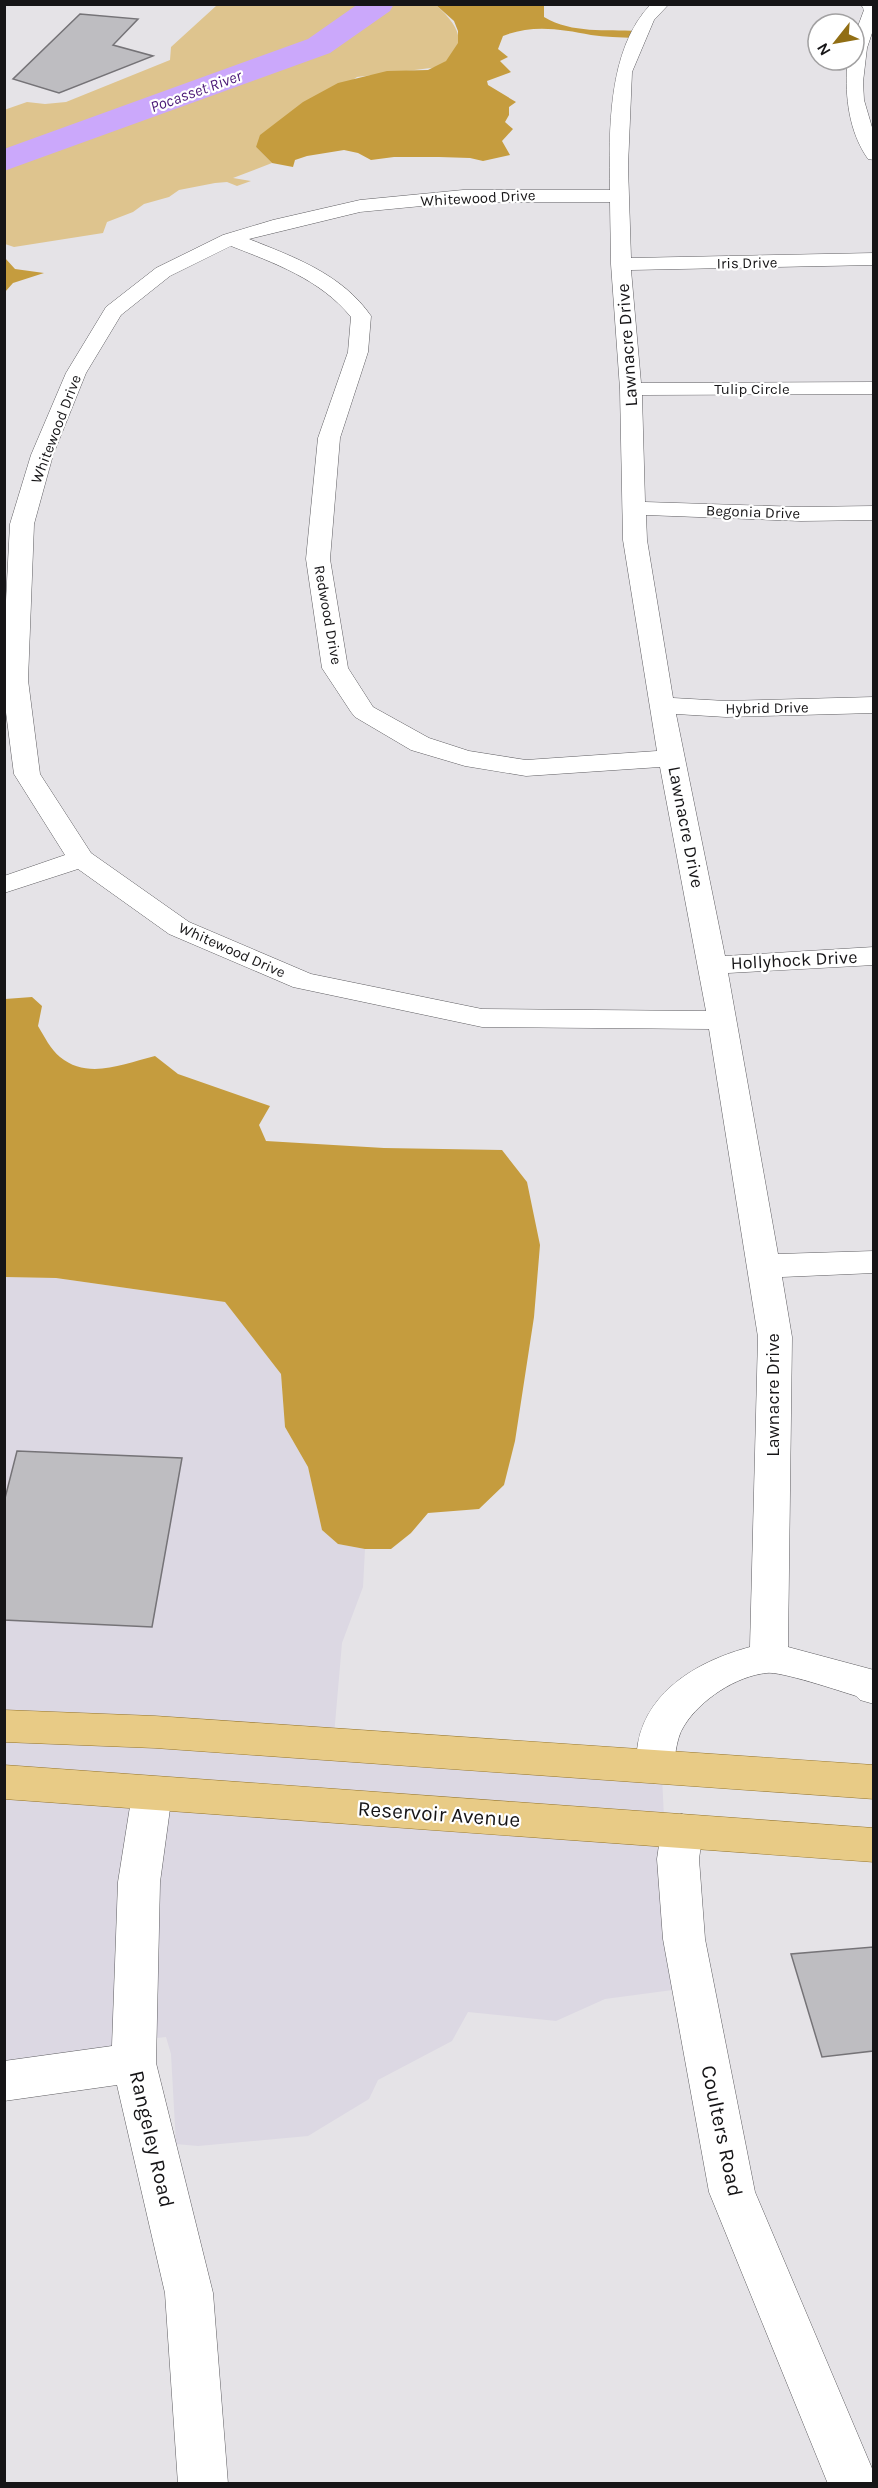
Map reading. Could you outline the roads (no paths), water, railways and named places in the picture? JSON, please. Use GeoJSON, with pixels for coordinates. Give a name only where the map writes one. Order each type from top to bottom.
{"type":"FeatureCollection","features":[{"type":"Feature","properties":{"kind":"main road"},"geometry":{"type":"LineString","coordinates":[[4,1726],[166,1732],[873,1782]]}},
{"type":"Feature","properties":{"kind":"main road","name":"Reservoir Avenue"},"geometry":{"type":"LineString","coordinates":[[4,1782],[873,1845]]}},
{"type":"Feature","properties":{"kind":"street","name":"Lawnacre Drive"},"geometry":{"type":"LineString","coordinates":[[661,4],[647,18],[624,72],[619,196],[621,264],[631,388],[635,540],[661,705],[714,965],[775,1337],[769,1657]]}},
{"type":"Feature","properties":{"kind":"street"},"geometry":{"type":"LineString","coordinates":[[869,4],[872,10],[860,37],[852,78],[862,131],[873,155]]}},
{"type":"Feature","properties":{"kind":"street","name":"Whitewood Drive"},"geometry":{"type":"LineString","coordinates":[[619,196],[463,196],[360,206],[273,226],[230,239],[163,272],[113,311],[76,373],[13,524],[15,680],[27,774],[81,859],[179,928],[303,981],[482,1018],[723,1020]]}},
{"type":"Feature","properties":{"kind":"street","name":"Redwood Drive"},"geometry":{"type":"LineString","coordinates":[[230,239],[276,257],[335,288],[352,303],[361,316],[358,352],[329,438],[318,559],[335,668],[364,712],[420,744],[465,759],[526,768],[672,758]]}},
{"type":"Feature","properties":{"kind":"street","name":"Iris Drive"},"geometry":{"type":"LineString","coordinates":[[621,264],[873,259]]}},
{"type":"Feature","properties":{"kind":"street","name":"Tulip Circle"},"geometry":{"type":"LineString","coordinates":[[631,388],[873,388]]}},
{"type":"Feature","properties":{"kind":"street","name":"Begonia Drive"},"geometry":{"type":"LineString","coordinates":[[633,508],[801,514],[873,513]]}},
{"type":"Feature","properties":{"kind":"street","name":"Hybrid Drive"},"geometry":{"type":"LineString","coordinates":[[661,705],[726,709],[873,705]]}},
{"type":"Feature","properties":{"kind":"street"},"geometry":{"type":"LineString","coordinates":[[4,885],[81,859]]}},
{"type":"Feature","properties":{"kind":"street","name":"Hollyhock Drive"},"geometry":{"type":"LineString","coordinates":[[714,965],[873,956]]}},
{"type":"Feature","properties":{"kind":"street"},"geometry":{"type":"LineString","coordinates":[[763,1266],[873,1262]]}},
{"type":"Feature","properties":{"kind":"street"},"geometry":{"type":"LineString","coordinates":[[654,1767],[659,1738],[666,1719],[691,1690],[731,1667],[769,1657],[872,1686]]}},
{"type":"Feature","properties":{"kind":"street","name":"Rangeley Road"},"geometry":{"type":"LineString","coordinates":[[152,1794],[139,1882],[134,2062],[189,2293],[203,2484]]}},
{"type":"Feature","properties":{"kind":"street","name":"Coulters Road"},"geometry":{"type":"LineString","coordinates":[[682,1831],[678,1859],[684,1939],[732,2192],[853,2484]]}},
{"type":"Feature","properties":{"kind":"street"},"geometry":{"type":"LineString","coordinates":[[4,2081],[134,2062]]}},
{"type":"Feature","properties":{"kind":"waterway","name":"Pocasset River"},"geometry":{"type":"LineString","coordinates":[[4,161],[319,46],[379,4]]}}]}
